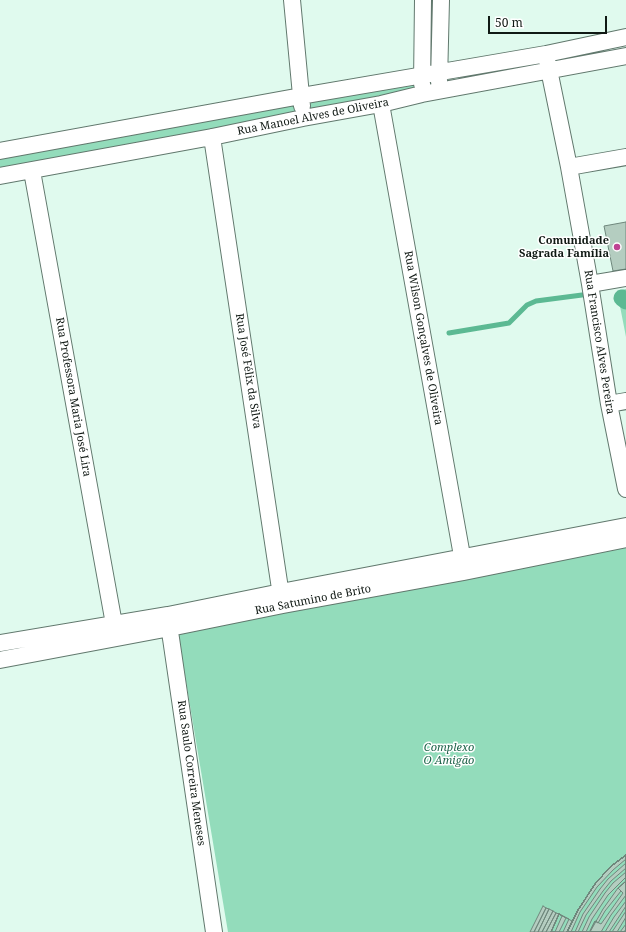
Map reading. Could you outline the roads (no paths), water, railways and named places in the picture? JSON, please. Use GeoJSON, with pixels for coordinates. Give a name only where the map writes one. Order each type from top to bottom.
{"type":"FeatureCollection","features":[{"type":"Feature","properties":{"kind":"street"},"geometry":{"type":"LineString","coordinates":[[292,0],[303,118]]}},
{"type":"Feature","properties":{"kind":"street"},"geometry":{"type":"LineString","coordinates":[[422,94],[423,0]]}},
{"type":"Feature","properties":{"kind":"street"},"geometry":{"type":"LineString","coordinates":[[440,92],[439,72],[441,0]]}},
{"type":"Feature","properties":{"kind":"street","name":"Rua Manoel Alves de Oliveira"},"geometry":{"type":"LineString","coordinates":[[0,151],[301,96],[546,54],[626,38]]}},
{"type":"Feature","properties":{"kind":"street","name":"Rua Francisco Alves Pereira"},"geometry":{"type":"LineString","coordinates":[[546,54],[569,167],[590,284],[609,404],[626,489]]}},
{"type":"Feature","properties":{"kind":"street","name":"Rua Manoel Alves de Oliveira"},"geometry":{"type":"LineString","coordinates":[[0,176],[212,137],[303,118],[381,104],[422,94],[440,92],[626,56]]}},
{"type":"Feature","properties":{"kind":"street","name":"Rua Wilson Gonçalves de Oliveira"},"geometry":{"type":"LineString","coordinates":[[381,104],[463,565]]}},
{"type":"Feature","properties":{"kind":"street","name":"Rua José Félix da Silva"},"geometry":{"type":"LineString","coordinates":[[212,137],[282,598]]}},
{"type":"Feature","properties":{"kind":"street"},"geometry":{"type":"LineString","coordinates":[[569,167],[626,157]]}},
{"type":"Feature","properties":{"kind":"street","name":"Rua Professora Maria José Lira"},"geometry":{"type":"LineString","coordinates":[[32,171],[114,624]]}},
{"type":"Feature","properties":{"kind":"street"},"geometry":{"type":"LineString","coordinates":[[590,284],[626,278]]}},
{"type":"Feature","properties":{"kind":"street"},"geometry":{"type":"LineString","coordinates":[[609,404],[626,401]]}},
{"type":"Feature","properties":{"kind":"street","name":"Rua Satumino de Brito"},"geometry":{"type":"LineString","coordinates":[[463,565],[626,526]]}},
{"type":"Feature","properties":{"kind":"street","name":"Rua Satumino de Brito"},"geometry":{"type":"LineString","coordinates":[[0,660],[282,598],[463,565],[626,539]]}},
{"type":"Feature","properties":{"kind":"street","name":"Rua Satumino de Brito"},"geometry":{"type":"LineString","coordinates":[[0,643],[114,624],[169,622]]}},
{"type":"Feature","properties":{"kind":"street","name":"Rua Saulo Correira Meneses"},"geometry":{"type":"LineString","coordinates":[[169,622],[214,932]]}},
{"type":"Feature","properties":{"kind":"waterway"},"geometry":{"type":"LineString","coordinates":[[449,333],[509,323],[527,305],[536,301],[582,295]]}},
{"type":"Feature","properties":{"kind":"waterway"},"geometry":{"type":"LineString","coordinates":[[622,298],[626,301]]}},
{"type":"Feature","properties":{"kind":"place","name":"Comunidade Sagrada Família"},"geometry":{"type":"Point","coordinates":[617,247]}},
{"type":"Feature","properties":{"kind":"park label","name":"Complexo O Amigão"},"geometry":{"type":"Point","coordinates":[449,754]}}]}
